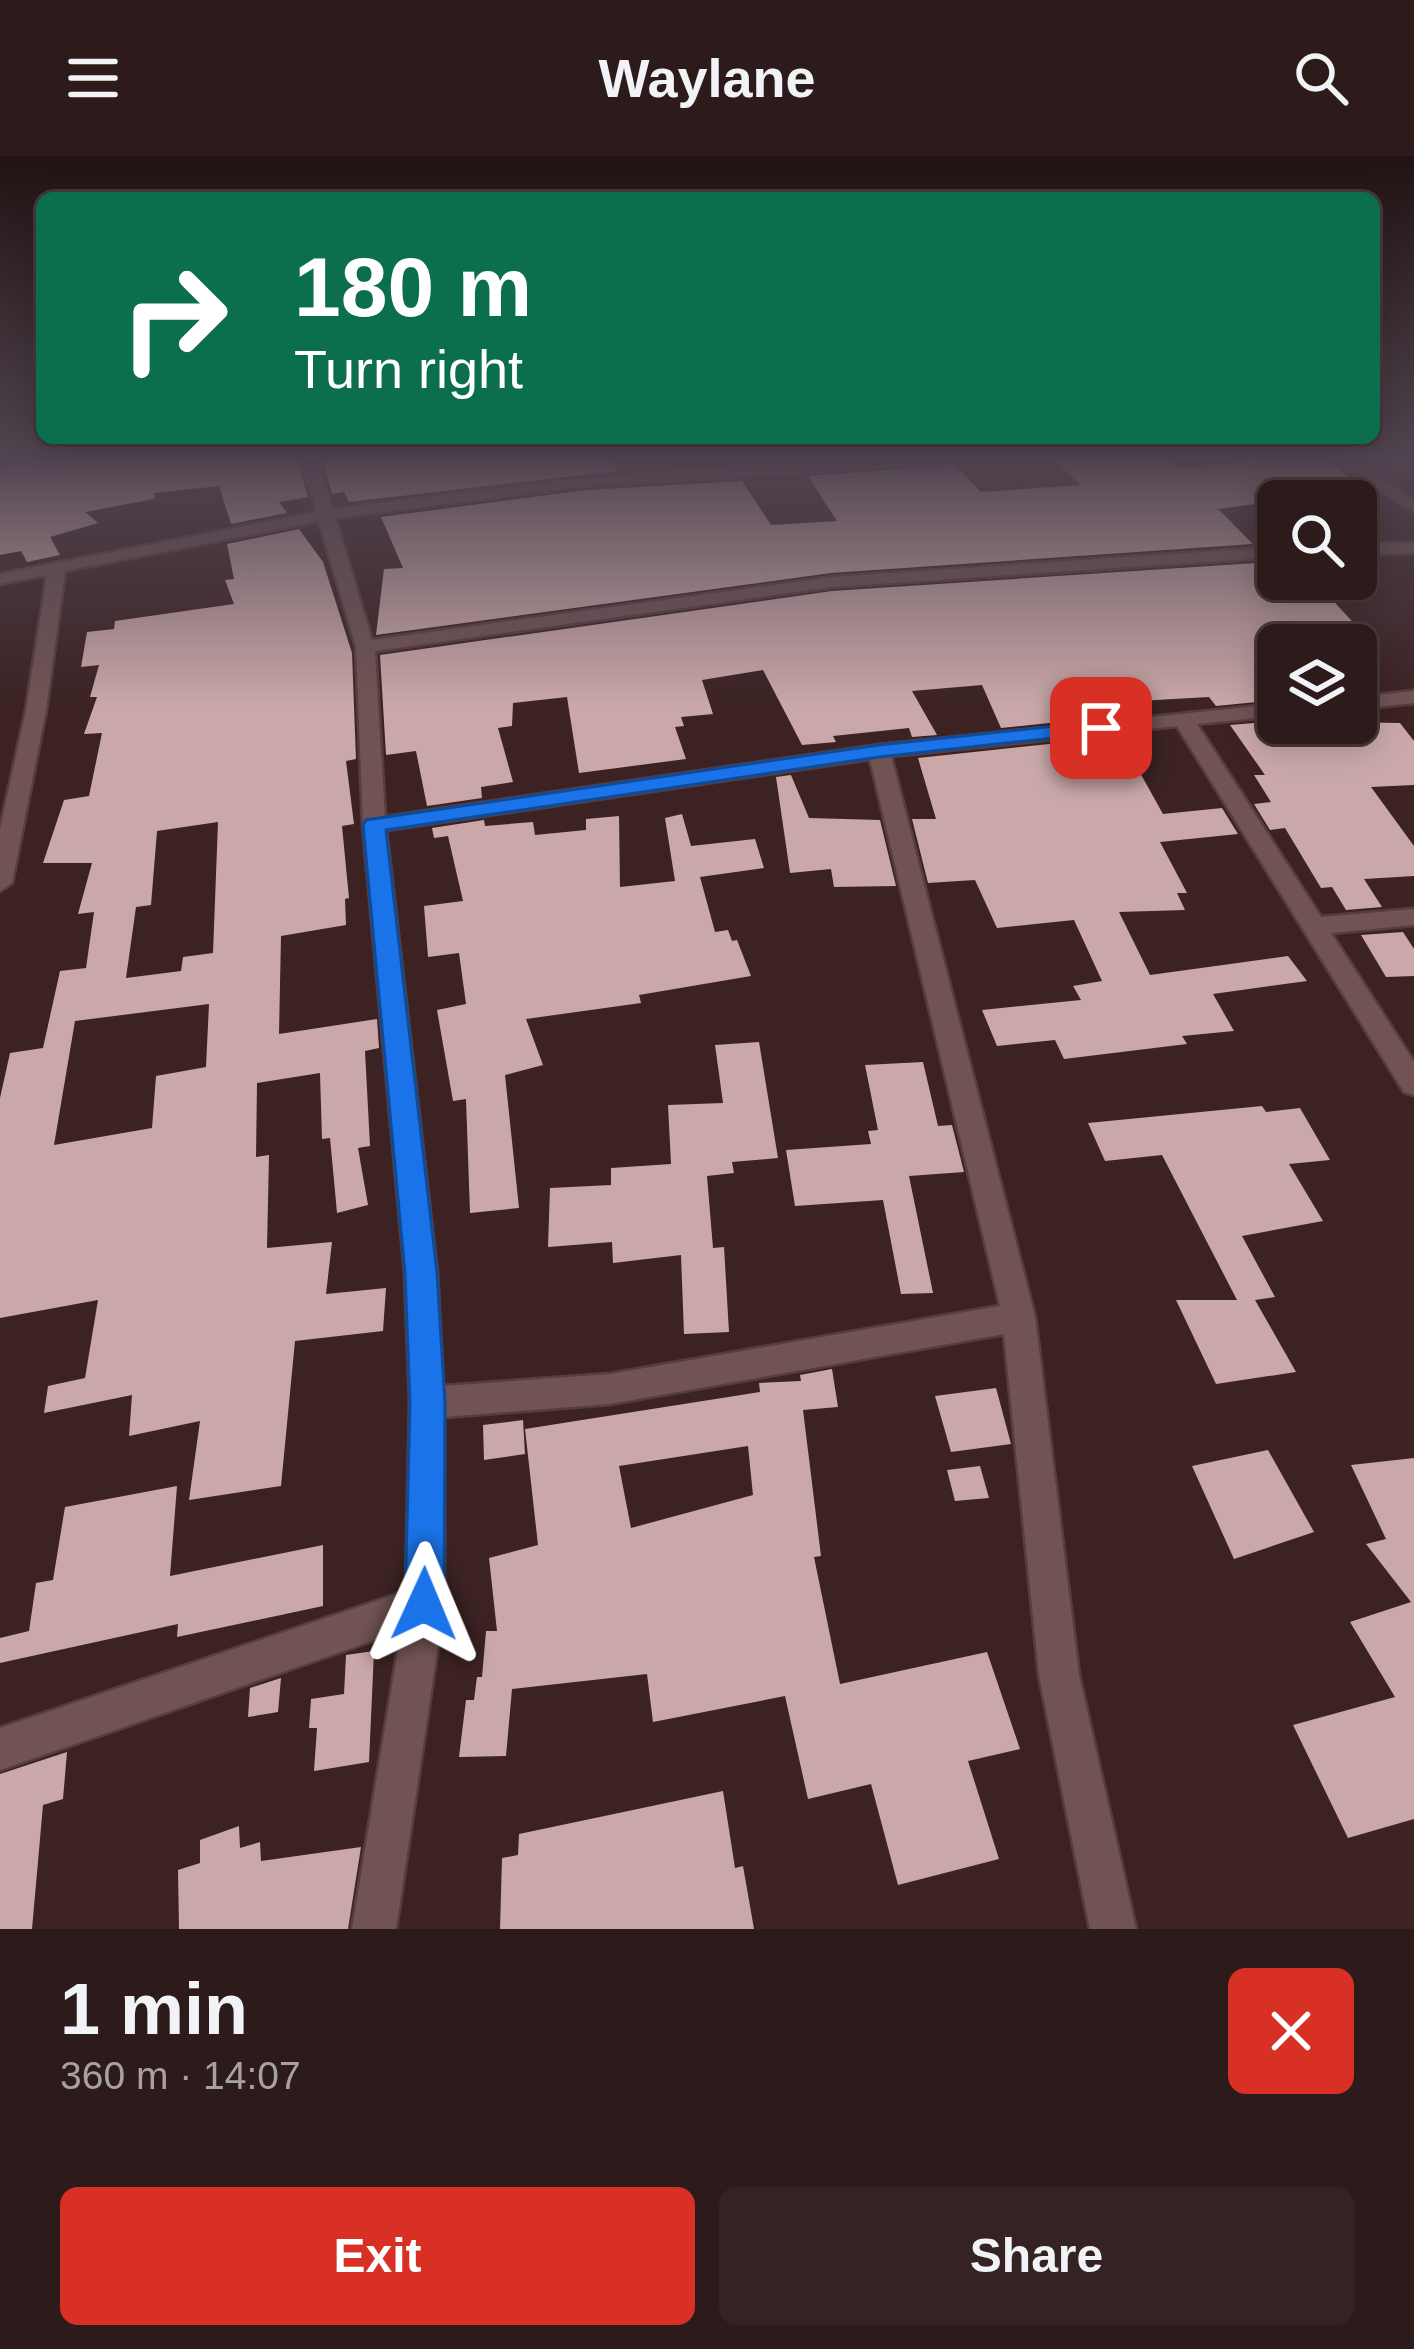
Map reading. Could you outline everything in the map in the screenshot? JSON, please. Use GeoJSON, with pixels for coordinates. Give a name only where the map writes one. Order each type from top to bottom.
{"type":"FeatureCollection","features":[{"type":"Feature","properties":{"kind":"street"},"geometry":{"type":"LineString","coordinates":[[0,579],[189,542]]}},
{"type":"Feature","properties":{"kind":"street"},"geometry":{"type":"LineString","coordinates":[[337,542],[365,646],[374,825],[421,1273],[427,1403],[424,1604],[374,1929]]}},
{"type":"Feature","properties":{"kind":"street"},"geometry":{"type":"LineString","coordinates":[[1377,549],[1414,548]]}},
{"type":"Feature","properties":{"kind":"street"},"geometry":{"type":"LineString","coordinates":[[365,646],[832,582],[1257,553]]}},
{"type":"Feature","properties":{"kind":"street"},"geometry":{"type":"LineString","coordinates":[[0,883],[36,710],[57,568]]}},
{"type":"Feature","properties":{"kind":"street"},"geometry":{"type":"LineString","coordinates":[[1377,701],[1414,697]]}},
{"type":"Feature","properties":{"kind":"street"},"geometry":{"type":"LineString","coordinates":[[374,825],[879,751],[1257,712]]}},
{"type":"Feature","properties":{"kind":"street"},"geometry":{"type":"LineString","coordinates":[[1183,719],[1414,1085]]}},
{"type":"Feature","properties":{"kind":"street"},"geometry":{"type":"LineString","coordinates":[[879,751],[1019,1317],[1059,1675],[1113,1929]]}},
{"type":"Feature","properties":{"kind":"street"},"geometry":{"type":"LineString","coordinates":[[1316,926],[1414,917]]}},
{"type":"Feature","properties":{"kind":"street"},"geometry":{"type":"LineString","coordinates":[[427,1403],[610,1389],[1019,1317]]}},
{"type":"Feature","properties":{"kind":"street"},"geometry":{"type":"LineString","coordinates":[[0,1749],[424,1604]]}},
{"type":"Feature","properties":{"kind":"building"},"geometry":{"type":"Polygon","coordinates":[[[0,542],[53,542],[60,555],[27,562],[21,551],[0,555],[0,542]]]}},
{"type":"Feature","properties":{"kind":"building"},"geometry":{"type":"Polygon","coordinates":[[[308,542],[323,562],[352,653],[356,759],[346,761],[354,824],[342,826],[349,898],[345,899],[346,925],[281,936],[279,1034],[377,1019],[379,1048],[365,1051],[370,1146],[358,1148],[368,1205],[337,1213],[330,1138],[322,1139],[320,1073],[257,1083],[256,1157],[269,1155],[267,1248],[332,1242],[326,1294],[386,1288],[383,1331],[295,1341],[281,1486],[189,1500],[200,1421],[129,1436],[132,1395],[44,1413],[48,1386],[85,1378],[98,1300],[0,1318],[0,1098],[10,1053],[43,1048],[60,971],[86,968],[94,912],[78,914],[92,863],[43,863],[64,800],[89,796],[102,733],[84,734],[97,697],[90,697],[99,665],[81,667],[87,632],[114,629],[115,621],[234,604],[225,580],[234,579],[227,544],[308,542]],[[218,822],[157,831],[151,905],[136,907],[126,978],[181,971],[183,957],[213,953],[218,822]],[[209,1004],[75,1021],[54,1145],[152,1128],[156,1076],[206,1067],[209,1004]]]}},
{"type":"Feature","properties":{"kind":"building"},"geometry":{"type":"Polygon","coordinates":[[[392,542],[1253,544],[831,573],[376,635],[384,569],[403,568],[392,542]]]}},
{"type":"Feature","properties":{"kind":"building"},"geometry":{"type":"Polygon","coordinates":[[[1257,563],[1257,600],[1332,600],[1355,624],[1257,624],[1257,702],[1216,706],[1209,697],[1120,702],[1088,697],[1097,718],[1001,728],[982,685],[912,691],[937,735],[912,737],[909,728],[833,736],[836,742],[802,745],[763,670],[702,680],[713,714],[681,717],[684,726],[675,727],[686,759],[579,773],[567,697],[513,703],[512,726],[498,728],[513,782],[481,787],[482,798],[427,806],[416,751],[386,755],[380,655],[832,591],[1257,563]]]}},
{"type":"Feature","properties":{"kind":"building"},"geometry":{"type":"Polygon","coordinates":[[[1257,723],[1257,744],[1377,744],[1377,723],[1400,723],[1414,741],[1414,785],[1371,787],[1414,846],[1414,876],[1364,879],[1382,907],[1346,910],[1332,887],[1321,888],[1285,828],[1270,830],[1254,804],[1271,802],[1254,775],[1265,775],[1230,725],[1257,723]]]}},
{"type":"Feature","properties":{"kind":"building"},"geometry":{"type":"Polygon","coordinates":[[[1105,738],[1116,763],[1134,762],[1163,814],[1222,808],[1238,834],[1160,842],[1187,893],[1177,893],[1185,910],[1119,912],[1150,975],[1288,956],[1307,981],[1213,994],[1234,1031],[1182,1036],[1187,1044],[1064,1059],[1055,1040],[997,1046],[982,1010],[1081,1000],[1073,986],[1102,981],[1074,920],[997,928],[975,880],[928,883],[912,819],[936,819],[918,758],[1105,738]]]}},
{"type":"Feature","properties":{"kind":"building"},"geometry":{"type":"Polygon","coordinates":[[[791,775],[809,818],[880,820],[896,886],[834,887],[831,869],[790,873],[776,777],[791,775]]]}},
{"type":"Feature","properties":{"kind":"building"},"geometry":{"type":"Polygon","coordinates":[[[682,814],[691,846],[755,839],[764,868],[700,877],[715,932],[728,930],[732,941],[737,940],[751,976],[639,995],[641,1003],[526,1019],[543,1065],[505,1075],[519,1208],[470,1213],[466,1099],[453,1101],[437,1010],[466,1004],[459,953],[428,957],[424,906],[463,901],[448,836],[434,838],[432,828],[484,820],[485,826],[533,822],[535,835],[586,830],[586,819],[619,816],[620,887],[675,881],[665,818],[682,814]]]}},
{"type":"Feature","properties":{"kind":"building"},"geometry":{"type":"Polygon","coordinates":[[[1403,932],[1414,949],[1414,976],[1386,977],[1361,935],[1403,932]]]}},
{"type":"Feature","properties":{"kind":"building"},"geometry":{"type":"Polygon","coordinates":[[[759,1042],[778,1158],[732,1162],[734,1173],[707,1176],[713,1248],[724,1247],[729,1332],[684,1334],[681,1255],[613,1263],[612,1242],[548,1247],[550,1188],[611,1185],[611,1168],[671,1164],[668,1105],[723,1103],[715,1045],[759,1042]]]}},
{"type":"Feature","properties":{"kind":"building"},"geometry":{"type":"Polygon","coordinates":[[[923,1062],[938,1126],[952,1125],[964,1172],[909,1176],[933,1293],[901,1294],[883,1200],[795,1206],[786,1150],[871,1144],[868,1131],[878,1130],[865,1065],[923,1062]]]}},
{"type":"Feature","properties":{"kind":"building"},"geometry":{"type":"Polygon","coordinates":[[[1262,1106],[1266,1112],[1300,1108],[1330,1160],[1289,1164],[1323,1221],[1242,1236],[1275,1297],[1255,1300],[1296,1372],[1216,1384],[1176,1300],[1237,1300],[1162,1155],[1105,1161],[1088,1123],[1262,1106]]]}},
{"type":"Feature","properties":{"kind":"building"},"geometry":{"type":"Polygon","coordinates":[[[832,1369],[838,1407],[803,1410],[821,1556],[814,1557],[840,1684],[987,1652],[1020,1749],[968,1761],[999,1859],[898,1885],[871,1784],[808,1799],[785,1696],[653,1722],[647,1674],[512,1689],[506,1756],[459,1757],[466,1700],[474,1700],[477,1677],[482,1677],[486,1631],[497,1631],[489,1558],[538,1545],[525,1429],[760,1392],[759,1383],[801,1381],[800,1375],[832,1369]],[[748,1446],[619,1466],[631,1528],[753,1495],[748,1446]]]}},
{"type":"Feature","properties":{"kind":"building"},"geometry":{"type":"Polygon","coordinates":[[[996,1388],[1011,1444],[951,1452],[935,1396],[996,1388]]]}},
{"type":"Feature","properties":{"kind":"building"},"geometry":{"type":"Polygon","coordinates":[[[523,1420],[525,1454],[484,1460],[483,1425],[523,1420]]]}},
{"type":"Feature","properties":{"kind":"building"},"geometry":{"type":"Polygon","coordinates":[[[1268,1450],[1314,1532],[1234,1559],[1192,1466],[1268,1450]]]}},
{"type":"Feature","properties":{"kind":"building"},"geometry":{"type":"Polygon","coordinates":[[[1414,1458],[1414,1819],[1348,1838],[1293,1725],[1395,1697],[1350,1622],[1411,1602],[1366,1544],[1386,1539],[1351,1465],[1414,1458]]]}},
{"type":"Feature","properties":{"kind":"building"},"geometry":{"type":"Polygon","coordinates":[[[980,1466],[989,1498],[955,1501],[947,1470],[980,1466]]]}},
{"type":"Feature","properties":{"kind":"building"},"geometry":{"type":"Polygon","coordinates":[[[177,1486],[170,1576],[323,1545],[323,1606],[177,1637],[178,1624],[0,1663],[0,1638],[29,1631],[36,1583],[53,1580],[65,1507],[177,1486]]]}},
{"type":"Feature","properties":{"kind":"building"},"geometry":{"type":"Polygon","coordinates":[[[374,1651],[369,1762],[314,1771],[317,1728],[309,1728],[311,1699],[344,1694],[346,1655],[374,1651]]]}},
{"type":"Feature","properties":{"kind":"building"},"geometry":{"type":"Polygon","coordinates":[[[281,1678],[278,1712],[248,1717],[250,1688],[281,1678]]]}},
{"type":"Feature","properties":{"kind":"building"},"geometry":{"type":"Polygon","coordinates":[[[67,1752],[63,1799],[43,1805],[32,1929],[0,1929],[0,1774],[67,1752]]]}},
{"type":"Feature","properties":{"kind":"building"},"geometry":{"type":"Polygon","coordinates":[[[723,1791],[735,1868],[743,1866],[754,1929],[500,1929],[502,1858],[518,1855],[519,1834],[723,1791]]]}},
{"type":"Feature","properties":{"kind":"building"},"geometry":{"type":"Polygon","coordinates":[[[239,1826],[240,1848],[260,1842],[261,1861],[361,1847],[348,1929],[179,1929],[178,1870],[200,1863],[200,1840],[239,1826]]]}},
{"type":"Feature","properties":{"kind":"route"},"geometry":{"type":"LineString","coordinates":[[424,1604],[427,1403],[421,1273],[374,825],[879,751],[1101,728]]}}]}
